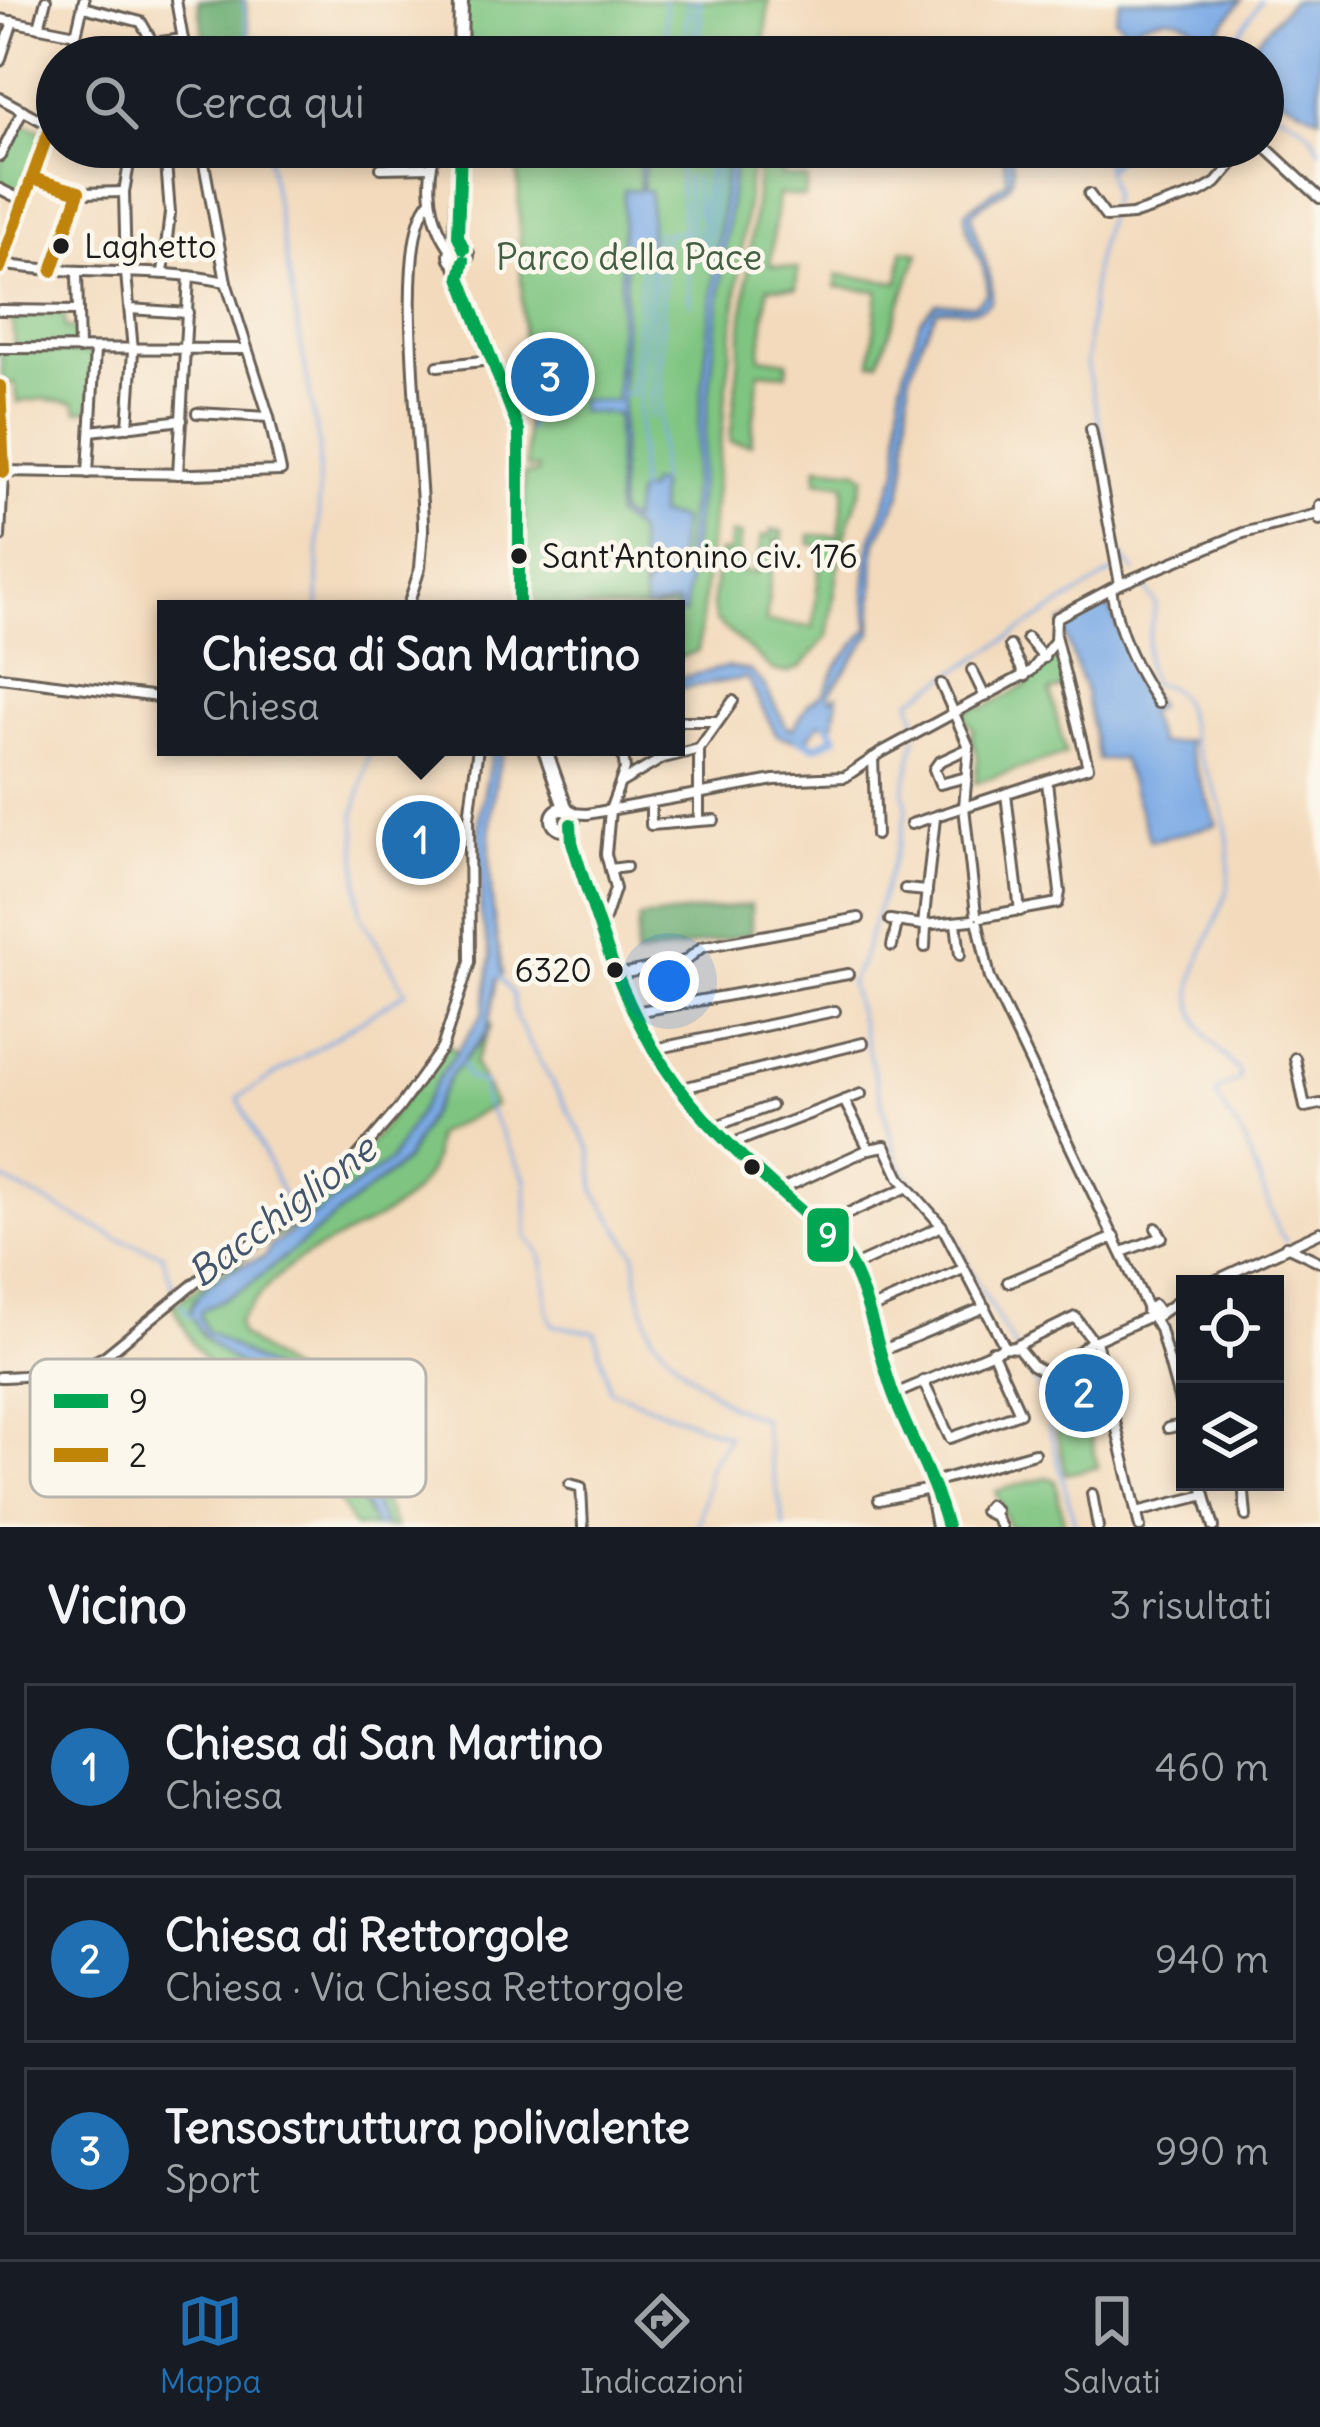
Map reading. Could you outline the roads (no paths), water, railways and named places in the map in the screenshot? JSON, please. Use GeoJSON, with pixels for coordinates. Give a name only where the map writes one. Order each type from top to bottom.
{"type":"FeatureCollection","features":[{"type":"Feature","properties":{"kind":"main road"},"geometry":{"type":"LineString","coordinates":[[460,36],[461,0]]}},
{"type":"Feature","properties":{"kind":"main road"},"geometry":{"type":"LineString","coordinates":[[460,168],[460,277],[519,431],[519,600]]}},
{"type":"Feature","properties":{"kind":"main road"},"geometry":{"type":"LineString","coordinates":[[547,756],[615,975],[680,1089],[854,1266],[893,1395],[947,1527]]}},
{"type":"Feature","properties":{"kind":"street"},"geometry":{"type":"LineString","coordinates":[[39,27],[46,0]]}},
{"type":"Feature","properties":{"kind":"street"},"geometry":{"type":"LineString","coordinates":[[122,16],[125,0]]}},
{"type":"Feature","properties":{"kind":"street"},"geometry":{"type":"LineString","coordinates":[[176,0],[182,36]]}},
{"type":"Feature","properties":{"kind":"street"},"geometry":{"type":"LineString","coordinates":[[0,19],[76,34],[83,4],[141,22],[149,36]]}},
{"type":"Feature","properties":{"kind":"street"},"geometry":{"type":"LineString","coordinates":[[0,58],[14,21]]}},
{"type":"Feature","properties":{"kind":"street"},"geometry":{"type":"LineString","coordinates":[[0,98],[36,118]]}},
{"type":"Feature","properties":{"kind":"street"},"geometry":{"type":"LineString","coordinates":[[0,156],[22,110]]}},
{"type":"Feature","properties":{"kind":"street"},"geometry":{"type":"LineString","coordinates":[[1284,165],[1320,198]]}},
{"type":"Feature","properties":{"kind":"street"},"geometry":{"type":"LineString","coordinates":[[36,168],[1,266],[226,282]]}},
{"type":"Feature","properties":{"kind":"street"},"geometry":{"type":"LineString","coordinates":[[127,168],[126,273],[134,351],[128,427]]}},
{"type":"Feature","properties":{"kind":"street"},"geometry":{"type":"LineString","coordinates":[[163,274],[170,213],[166,168]]}},
{"type":"Feature","properties":{"kind":"street"},"geometry":{"type":"LineString","coordinates":[[2,471],[275,473],[282,465],[226,282],[205,168]]}},
{"type":"Feature","properties":{"kind":"street"},"geometry":{"type":"LineString","coordinates":[[431,168],[431,200],[458,251]]}},
{"type":"Feature","properties":{"kind":"street"},"geometry":{"type":"LineString","coordinates":[[1088,194],[1110,218],[1208,189],[1228,168]]}},
{"type":"Feature","properties":{"kind":"street"},"geometry":{"type":"LineString","coordinates":[[32,178],[81,192],[124,192]]}},
{"type":"Feature","properties":{"kind":"street"},"geometry":{"type":"LineString","coordinates":[[0,189],[24,201]]}},
{"type":"Feature","properties":{"kind":"street"},"geometry":{"type":"LineString","coordinates":[[52,271],[81,192]]}},
{"type":"Feature","properties":{"kind":"street"},"geometry":{"type":"LineString","coordinates":[[409,600],[419,568],[424,517],[411,292],[418,223],[431,200]]}},
{"type":"Feature","properties":{"kind":"street"},"geometry":{"type":"LineString","coordinates":[[77,274],[79,349]]}},
{"type":"Feature","properties":{"kind":"street"},"geometry":{"type":"LineString","coordinates":[[178,474],[189,276]]}},
{"type":"Feature","properties":{"kind":"street"},"geometry":{"type":"LineString","coordinates":[[130,309],[188,313]]}},
{"type":"Feature","properties":{"kind":"street"},"geometry":{"type":"LineString","coordinates":[[0,310],[78,311]]}},
{"type":"Feature","properties":{"kind":"street"},"geometry":{"type":"LineString","coordinates":[[0,348],[246,349]]}},
{"type":"Feature","properties":{"kind":"street"},"geometry":{"type":"LineString","coordinates":[[88,473],[95,350]]}},
{"type":"Feature","properties":{"kind":"street"},"geometry":{"type":"LineString","coordinates":[[438,366],[491,359]]}},
{"type":"Feature","properties":{"kind":"street"},"geometry":{"type":"LineString","coordinates":[[0,386],[0,537]]}},
{"type":"Feature","properties":{"kind":"street"},"geometry":{"type":"LineString","coordinates":[[197,413],[269,417]]}},
{"type":"Feature","properties":{"kind":"street"},"geometry":{"type":"LineString","coordinates":[[91,431],[182,420]]}},
{"type":"Feature","properties":{"kind":"street"},"geometry":{"type":"LineString","coordinates":[[1091,429],[1116,578],[1116,618],[1136,669],[1158,703]]}},
{"type":"Feature","properties":{"kind":"street"},"geometry":{"type":"LineString","coordinates":[[911,824],[1088,765],[1055,638],[1056,618],[1116,578],[1138,576],[1243,533],[1319,513]]}},
{"type":"Feature","properties":{"kind":"street"},"geometry":{"type":"LineString","coordinates":[[1027,638],[1044,658]]}},
{"type":"Feature","properties":{"kind":"street"},"geometry":{"type":"LineString","coordinates":[[566,818],[788,779],[838,780],[1024,676],[1044,658],[1055,638]]}},
{"type":"Feature","properties":{"kind":"street"},"geometry":{"type":"LineString","coordinates":[[1010,646],[1024,676]]}},
{"type":"Feature","properties":{"kind":"street"},"geometry":{"type":"LineString","coordinates":[[972,670],[985,697]]}},
{"type":"Feature","properties":{"kind":"street"},"geometry":{"type":"LineString","coordinates":[[0,677],[157,697]]}},
{"type":"Feature","properties":{"kind":"street"},"geometry":{"type":"LineString","coordinates":[[941,684],[969,748],[964,807],[977,919],[990,978],[1152,1309],[1176,1389]]}},
{"type":"Feature","properties":{"kind":"street"},"geometry":{"type":"LineString","coordinates":[[699,821],[699,749],[734,701]]}},
{"type":"Feature","properties":{"kind":"street"},"geometry":{"type":"LineString","coordinates":[[685,721],[716,721]]}},
{"type":"Feature","properties":{"kind":"street"},"geometry":{"type":"LineString","coordinates":[[967,777],[940,784],[934,769],[938,762],[969,748]]}},
{"type":"Feature","properties":{"kind":"street"},"geometry":{"type":"LineString","coordinates":[[685,752],[699,749]]}},
{"type":"Feature","properties":{"kind":"street"},"geometry":{"type":"LineString","coordinates":[[98,1359],[224,1262],[319,1198],[387,1121],[442,1048],[470,962],[469,818],[477,756]]}},
{"type":"Feature","properties":{"kind":"street"},"geometry":{"type":"LineString","coordinates":[[605,919],[615,889],[607,854],[610,810],[624,756]]}},
{"type":"Feature","properties":{"kind":"street"},"geometry":{"type":"LineString","coordinates":[[620,783],[671,756]]}},
{"type":"Feature","properties":{"kind":"street"},"geometry":{"type":"LineString","coordinates":[[873,758],[877,836]]}},
{"type":"Feature","properties":{"kind":"street"},"geometry":{"type":"LineString","coordinates":[[892,946],[894,922],[956,923],[1049,907],[1060,899],[1047,782]]}},
{"type":"Feature","properties":{"kind":"street"},"geometry":{"type":"LineString","coordinates":[[1006,794],[1020,911]]}},
{"type":"Feature","properties":{"kind":"street"},"geometry":{"type":"LineString","coordinates":[[651,802],[652,825],[714,820]]}},
{"type":"Feature","properties":{"kind":"street"},"geometry":{"type":"LineString","coordinates":[[925,947],[936,817]]}},
{"type":"Feature","properties":{"kind":"street"},"geometry":{"type":"LineString","coordinates":[[610,869],[626,867]]}},
{"type":"Feature","properties":{"kind":"street"},"geometry":{"type":"LineString","coordinates":[[905,889],[927,891]]}},
{"type":"Feature","properties":{"kind":"street"},"geometry":{"type":"LineString","coordinates":[[615,975],[685,961],[702,947],[859,918]]}},
{"type":"Feature","properties":{"kind":"street"},"geometry":{"type":"LineString","coordinates":[[956,923],[960,955]]}},
{"type":"Feature","properties":{"kind":"street"},"geometry":{"type":"LineString","coordinates":[[635,1012],[848,974]]}},
{"type":"Feature","properties":{"kind":"street"},"geometry":{"type":"LineString","coordinates":[[655,1048],[835,1011]]}},
{"type":"Feature","properties":{"kind":"street"},"geometry":{"type":"LineString","coordinates":[[680,1089],[863,1043]]}},
{"type":"Feature","properties":{"kind":"street"},"geometry":{"type":"LineString","coordinates":[[1295,1058],[1305,1107],[1320,1104]]}},
{"type":"Feature","properties":{"kind":"street"},"geometry":{"type":"LineString","coordinates":[[731,1144],[861,1094]]}},
{"type":"Feature","properties":{"kind":"street"},"geometry":{"type":"LineString","coordinates":[[844,1100],[869,1149]]}},
{"type":"Feature","properties":{"kind":"street"},"geometry":{"type":"LineString","coordinates":[[713,1126],[771,1106]]}},
{"type":"Feature","properties":{"kind":"street"},"geometry":{"type":"LineString","coordinates":[[780,1190],[885,1146],[894,1169],[942,1226],[1009,1347],[1046,1372],[1152,1309],[1176,1300]]}},
{"type":"Feature","properties":{"kind":"street"},"geometry":{"type":"LineString","coordinates":[[819,1226],[908,1187]]}},
{"type":"Feature","properties":{"kind":"street"},"geometry":{"type":"LineString","coordinates":[[854,1266],[942,1226]]}},
{"type":"Feature","properties":{"kind":"street"},"geometry":{"type":"LineString","coordinates":[[1122,1252],[1162,1237],[1156,1228]]}},
{"type":"Feature","properties":{"kind":"street"},"geometry":{"type":"LineString","coordinates":[[1226,1275],[1320,1232]]}},
{"type":"Feature","properties":{"kind":"street"},"geometry":{"type":"LineString","coordinates":[[1008,1282],[1115,1237]]}},
{"type":"Feature","properties":{"kind":"street"},"geometry":{"type":"LineString","coordinates":[[1290,1243],[1320,1262]]}},
{"type":"Feature","properties":{"kind":"street"},"geometry":{"type":"LineString","coordinates":[[868,1309],[963,1268]]}},
{"type":"Feature","properties":{"kind":"street"},"geometry":{"type":"LineString","coordinates":[[880,1351],[985,1307]]}},
{"type":"Feature","properties":{"kind":"street"},"geometry":{"type":"LineString","coordinates":[[893,1395],[1075,1317],[1101,1363],[1140,1527]]}},
{"type":"Feature","properties":{"kind":"street"},"geometry":{"type":"LineString","coordinates":[[922,1382],[950,1438],[1020,1414],[992,1351]]}},
{"type":"Feature","properties":{"kind":"street"},"geometry":{"type":"LineString","coordinates":[[0,1377],[30,1375]]}},
{"type":"Feature","properties":{"kind":"street"},"geometry":{"type":"LineString","coordinates":[[1168,1428],[1176,1426]]}},
{"type":"Feature","properties":{"kind":"street"},"geometry":{"type":"LineString","coordinates":[[879,1501],[1034,1454]]}},
{"type":"Feature","properties":{"kind":"street"},"geometry":{"type":"LineString","coordinates":[[569,1484],[581,1486],[583,1527]]}},
{"type":"Feature","properties":{"kind":"street"},"geometry":{"type":"LineString","coordinates":[[932,1486],[936,1527]]}},
{"type":"Feature","properties":{"kind":"street"},"geometry":{"type":"LineString","coordinates":[[1204,1491],[1214,1527]]}},
{"type":"Feature","properties":{"kind":"street"},"geometry":{"type":"LineString","coordinates":[[1244,1491],[1246,1516]]}},
{"type":"Feature","properties":{"kind":"street"},"geometry":{"type":"LineString","coordinates":[[1092,1494],[1098,1527]]}},
{"type":"Feature","properties":{"kind":"street"},"geometry":{"type":"LineString","coordinates":[[1136,1512],[1205,1495]]}},
{"type":"Feature","properties":{"kind":"street"},"geometry":{"type":"LineString","coordinates":[[994,1514],[1001,1527]]}},
{"type":"Feature","properties":{"kind":"water"},"geometry":{"type":"Polygon","coordinates":[[[1120,0],[1242,0],[1214,36],[1172,18],[1128,29],[1115,19],[1120,0]]]}},
{"type":"Feature","properties":{"kind":"water"},"geometry":{"type":"Polygon","coordinates":[[[1292,0],[1320,0],[1320,117],[1284,100],[1284,36],[1260,36],[1292,0]]]}},
{"type":"Feature","properties":{"kind":"water"},"geometry":{"type":"Polygon","coordinates":[[[639,168],[645,168],[642,190],[650,191],[650,257],[626,260],[619,514],[631,522],[637,492],[659,483],[658,515],[681,519],[675,576],[682,578],[726,168],[734,168],[685,614],[685,600],[644,600],[643,593],[657,568],[653,566],[642,588],[637,531],[616,517],[617,414],[579,412],[579,400],[616,401],[624,190],[640,190],[639,168]]]}},
{"type":"Feature","properties":{"kind":"water"},"geometry":{"type":"Polygon","coordinates":[[[1005,168],[1013,168],[1006,188],[972,214],[991,280],[991,301],[972,310],[937,310],[909,378],[901,494],[875,544],[872,633],[829,694],[830,699],[838,695],[834,723],[819,724],[805,742],[777,736],[747,678],[685,688],[685,677],[727,667],[750,671],[764,685],[787,728],[794,728],[869,628],[865,589],[869,545],[898,470],[901,383],[920,321],[936,303],[974,305],[987,294],[965,212],[1007,181],[1005,168]]]}},
{"type":"Feature","properties":{"kind":"water"},"geometry":{"type":"Polygon","coordinates":[[[1102,606],[1111,610],[1134,670],[1158,706],[1147,714],[1159,744],[1189,741],[1217,825],[1150,841],[1122,759],[1098,760],[1085,691],[1061,623],[1102,606]]]}},
{"type":"Feature","properties":{"kind":"water","name":"Bacchiglione"},"geometry":{"type":"Polygon","coordinates":[[[491,756],[502,756],[492,803],[490,860],[503,974],[497,979],[487,1032],[450,1076],[405,1161],[248,1286],[202,1310],[206,1330],[253,1359],[231,1359],[198,1327],[190,1310],[196,1300],[232,1270],[265,1257],[270,1247],[390,1161],[483,1014],[491,957],[481,916],[479,818],[491,756]]]}},
{"type":"Feature","properties":{"kind":"water","name":"Bacchiglione"},"geometry":{"type":"Polygon","coordinates":[[[360,1497],[370,1497],[385,1527],[375,1527],[360,1497]]]}},
{"type":"Feature","properties":{"kind":"waterway"},"geometry":{"type":"LineString","coordinates":[[243,0],[249,36]]}},
{"type":"Feature","properties":{"kind":"waterway"},"geometry":{"type":"LineString","coordinates":[[664,0],[667,36]]}},
{"type":"Feature","properties":{"kind":"waterway"},"geometry":{"type":"LineString","coordinates":[[686,36],[687,0]]}},
{"type":"Feature","properties":{"kind":"waterway"},"geometry":{"type":"LineString","coordinates":[[695,0],[695,36]]}},
{"type":"Feature","properties":{"kind":"waterway"},"geometry":{"type":"LineString","coordinates":[[701,0],[701,36]]}},
{"type":"Feature","properties":{"kind":"waterway"},"geometry":{"type":"LineString","coordinates":[[1237,36],[1261,0]]}},
{"type":"Feature","properties":{"kind":"waterway"},"geometry":{"type":"LineString","coordinates":[[1284,116],[1304,127],[1320,150]]}},
{"type":"Feature","properties":{"kind":"waterway"},"geometry":{"type":"LineString","coordinates":[[270,168],[319,445],[318,600]]}},
{"type":"Feature","properties":{"kind":"waterway"},"geometry":{"type":"LineString","coordinates":[[659,483],[664,233],[684,233],[679,168]]}},
{"type":"Feature","properties":{"kind":"waterway"},"geometry":{"type":"LineString","coordinates":[[698,248],[707,168]]}},
{"type":"Feature","properties":{"kind":"waterway"},"geometry":{"type":"LineString","coordinates":[[703,259],[712,168]]}},
{"type":"Feature","properties":{"kind":"waterway"},"geometry":{"type":"LineString","coordinates":[[709,263],[719,168]]}},
{"type":"Feature","properties":{"kind":"waterway"},"geometry":{"type":"LineString","coordinates":[[1106,168],[1112,194],[1094,268],[1086,364],[1106,453],[1114,530],[1121,554],[1135,572]]}},
{"type":"Feature","properties":{"kind":"waterway"},"geometry":{"type":"LineString","coordinates":[[687,176],[694,260]]}},
{"type":"Feature","properties":{"kind":"waterway"},"geometry":{"type":"LineString","coordinates":[[695,176],[698,214]]}},
{"type":"Feature","properties":{"kind":"waterway"},"geometry":{"type":"LineString","coordinates":[[651,417],[656,231]]}},
{"type":"Feature","properties":{"kind":"waterway"},"geometry":{"type":"LineString","coordinates":[[684,234],[690,304]]}},
{"type":"Feature","properties":{"kind":"waterway"},"geometry":{"type":"LineString","coordinates":[[639,492],[639,391],[651,262],[647,258]]}},
{"type":"Feature","properties":{"kind":"waterway"},"geometry":{"type":"LineString","coordinates":[[622,394],[631,394],[643,259]]}},
{"type":"Feature","properties":{"kind":"waterway"},"geometry":{"type":"LineString","coordinates":[[529,430],[528,400],[532,400]]}},
{"type":"Feature","properties":{"kind":"waterway"},"geometry":{"type":"LineString","coordinates":[[532,400],[569,402]]}},
{"type":"Feature","properties":{"kind":"waterway"},"geometry":{"type":"LineString","coordinates":[[918,727],[911,700],[1127,563]]}},
{"type":"Feature","properties":{"kind":"waterway"},"geometry":{"type":"LineString","coordinates":[[1140,580],[1156,604],[1147,644],[1149,675],[1153,684],[1179,696],[1196,751],[1219,799],[1228,837],[1227,889],[1194,977],[1193,1004],[1205,1033],[1239,1072],[1239,1080],[1217,1090],[1217,1097],[1245,1141],[1287,1242]]}},
{"type":"Feature","properties":{"kind":"waterway"},"geometry":{"type":"LineString","coordinates":[[798,738],[816,746],[835,737],[825,718]]}},
{"type":"Feature","properties":{"kind":"waterway"},"geometry":{"type":"LineString","coordinates":[[916,736],[904,791],[907,810],[901,837],[860,965],[850,982],[896,1156],[905,1174],[947,1221],[1038,1387],[1076,1527]]}},
{"type":"Feature","properties":{"kind":"waterway"},"geometry":{"type":"LineString","coordinates":[[261,1231],[290,1209],[238,1098],[406,992],[360,914],[355,813],[369,756]]}},
{"type":"Feature","properties":{"kind":"waterway"},"geometry":{"type":"LineString","coordinates":[[499,976],[513,995],[515,1015],[535,1053],[591,1150],[595,1192],[635,1253],[639,1292],[652,1335],[686,1371],[730,1406],[763,1419],[784,1527]]}},
{"type":"Feature","properties":{"kind":"waterway"},"geometry":{"type":"LineString","coordinates":[[462,1063],[468,1078],[484,1083],[484,1100],[526,1180],[527,1237],[541,1258],[553,1325],[595,1332],[610,1390],[728,1436],[707,1478]]}},
{"type":"Feature","properties":{"kind":"waterway"},"geometry":{"type":"LineString","coordinates":[[0,1178],[121,1240],[162,1254],[175,1293]]}},
{"type":"Feature","properties":{"kind":"waterway"},"geometry":{"type":"LineString","coordinates":[[182,1304],[193,1316]]}},
{"type":"Feature","properties":{"kind":"waterway"},"geometry":{"type":"LineString","coordinates":[[698,1527],[708,1482]]}},
{"type":"Feature","properties":{"kind":"place","name":"Laghetto"},"geometry":{"type":"Point","coordinates":[61,246]}},
{"type":"Feature","properties":{"kind":"place","name":"Tensostruttura polivalente"},"geometry":{"type":"Point","coordinates":[550,377]}},
{"type":"Feature","properties":{"kind":"place","name":"Sant'Antonino civ. 176"},"geometry":{"type":"Point","coordinates":[519,556]}},
{"type":"Feature","properties":{"kind":"place","name":"Chiesa di San Martino"},"geometry":{"type":"Point","coordinates":[421,840]}},
{"type":"Feature","properties":{"kind":"place","name":"6320"},"geometry":{"type":"Point","coordinates":[615,970]}},
{"type":"Feature","properties":{"kind":"place","name":"Chiesa di Rettorgole"},"geometry":{"type":"Point","coordinates":[1084,1393]}},
{"type":"Feature","properties":{"kind":"park label","name":"Parco della Pace"},"geometry":{"type":"Point","coordinates":[629,257]}}]}
